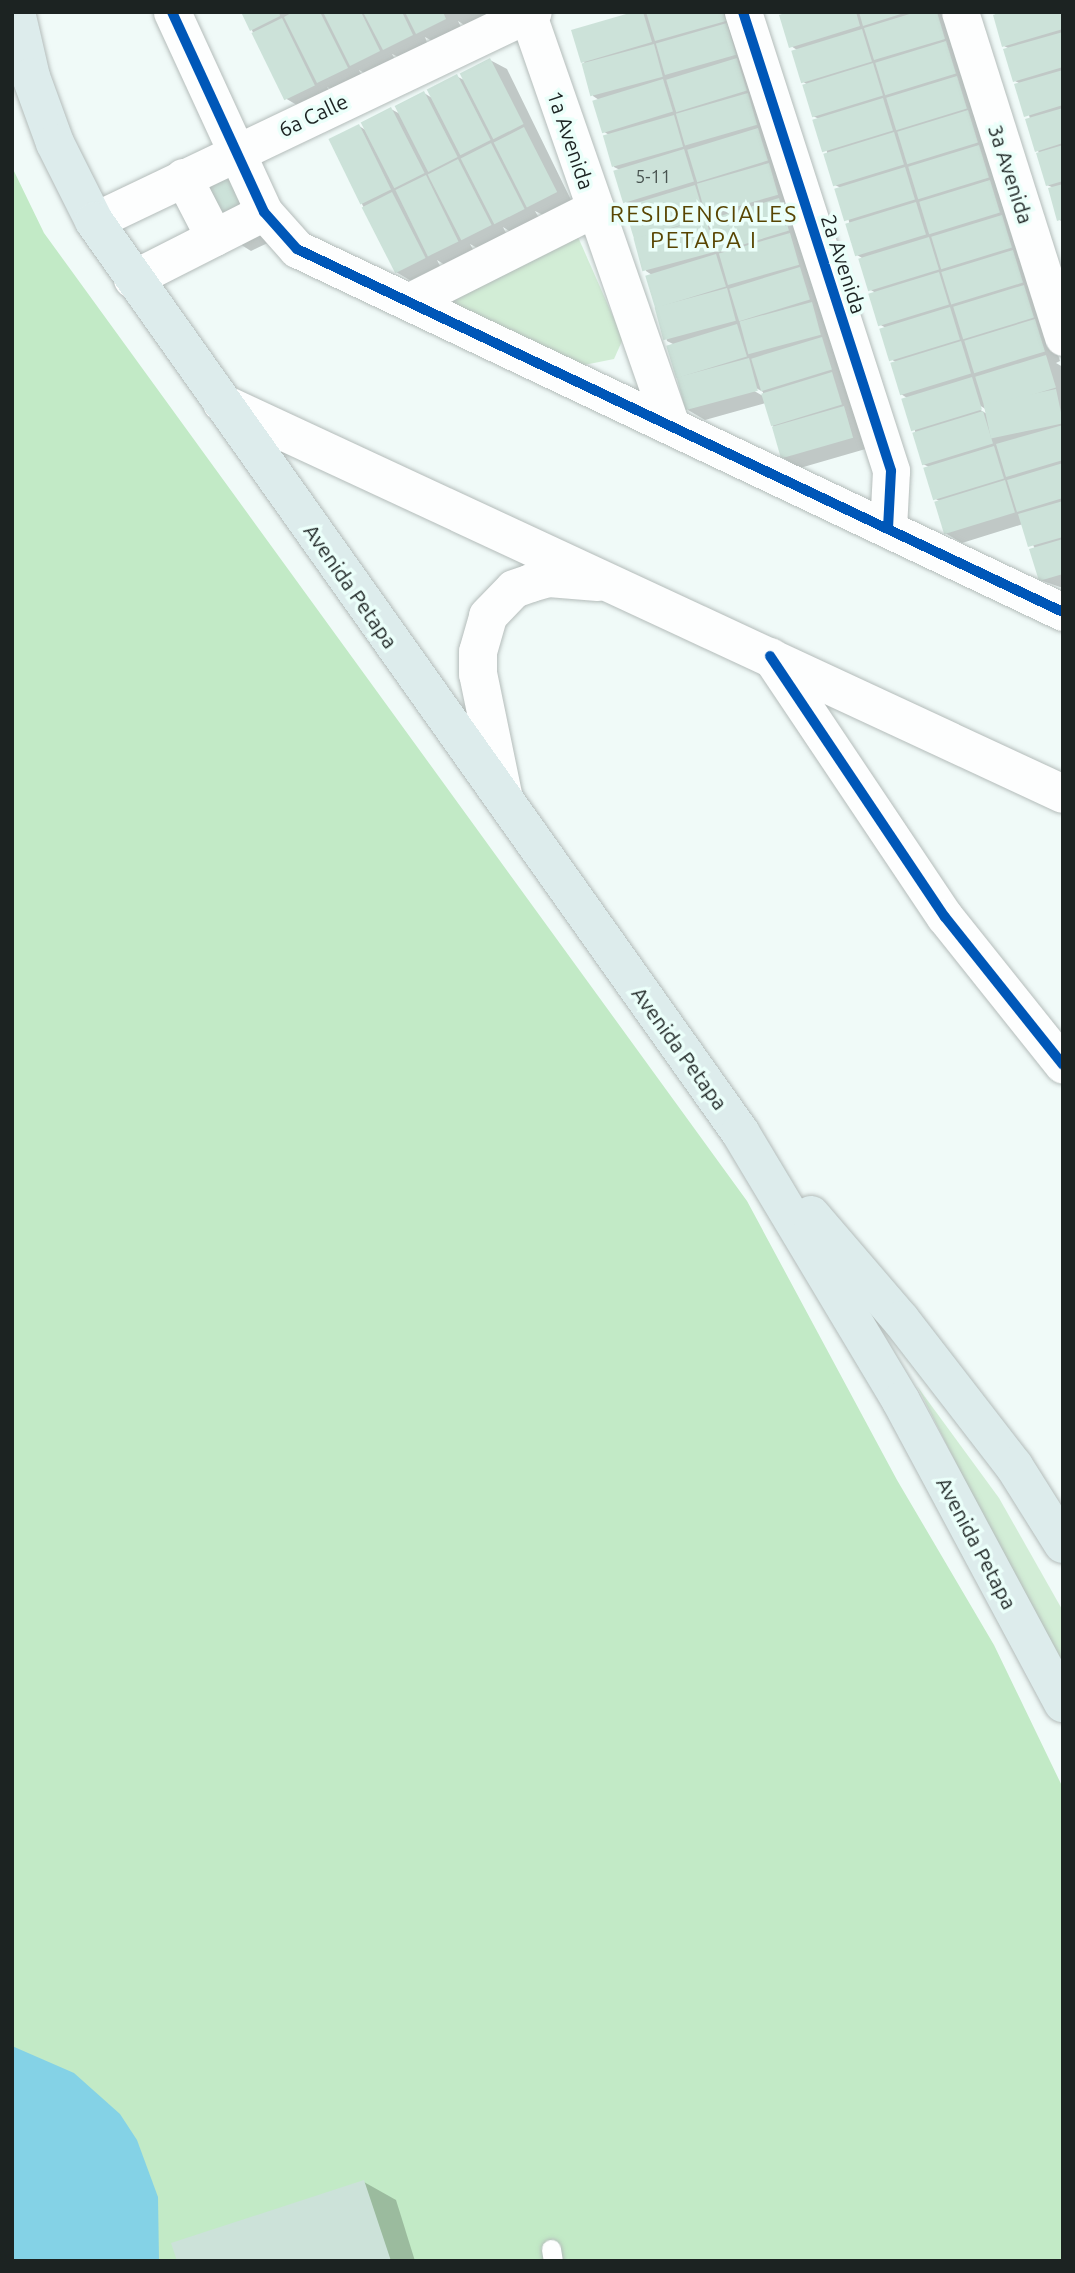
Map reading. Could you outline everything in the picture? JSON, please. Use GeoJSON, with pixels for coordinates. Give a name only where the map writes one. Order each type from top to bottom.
{"type":"FeatureCollection","features":[{"type":"Feature","properties":{"kind":"main road","name":"Avenida Petapa"},"geometry":{"type":"LineString","coordinates":[[16,12],[31,77],[55,143],[94,221],[132,279],[507,808],[740,1132],[901,1401],[1063,1703]]}},
{"type":"Feature","properties":{"kind":"main road","name":"Avenida Petapa"},"geometry":{"type":"LineString","coordinates":[[740,1132],[901,1320],[1014,1466],[1063,1544]]}},
{"type":"Feature","properties":{"kind":"street"},"geometry":{"type":"LineString","coordinates":[[172,12],[264,212],[297,249],[412,300],[1063,612]]}},
{"type":"Feature","properties":{"kind":"street","name":"2a Avenida"},"geometry":{"type":"LineString","coordinates":[[743,12],[891,471],[888,529]]}},
{"type":"Feature","properties":{"kind":"street","name":"3a Avenida"},"geometry":{"type":"LineString","coordinates":[[960,12],[1063,337]]}},
{"type":"Feature","properties":{"kind":"street","name":"6a Calle"},"geometry":{"type":"LineString","coordinates":[[94,221],[530,13]]}},
{"type":"Feature","properties":{"kind":"street","name":"1a Avenida"},"geometry":{"type":"LineString","coordinates":[[530,13],[670,424]]}},
{"type":"Feature","properties":{"kind":"street"},"geometry":{"type":"LineString","coordinates":[[183,177],[214,237]]}},
{"type":"Feature","properties":{"kind":"street"},"geometry":{"type":"LineString","coordinates":[[412,300],[595,208]]}},
{"type":"Feature","properties":{"kind":"street"},"geometry":{"type":"LineString","coordinates":[[132,279],[264,212]]}},
{"type":"Feature","properties":{"kind":"street"},"geometry":{"type":"LineString","coordinates":[[222,403],[627,588],[1063,794]]}},
{"type":"Feature","properties":{"kind":"street"},"geometry":{"type":"LineString","coordinates":[[507,808],[478,674],[478,652],[488,615],[514,589],[549,578],[627,588]]}},
{"type":"Feature","properties":{"kind":"street"},"geometry":{"type":"LineString","coordinates":[[769,656],[945,916],[1063,1065]]}},
{"type":"Feature","properties":{"kind":"green space"},"geometry":{"type":"Polygon","coordinates":[[[12,167],[44,233],[747,1201],[897,1480],[994,1645],[1063,1788],[1063,2261],[12,2261],[12,167]]]}},
{"type":"Feature","properties":{"kind":"green space"},"geometry":{"type":"Polygon","coordinates":[[[578,237],[623,339],[614,359],[579,366],[445,301],[578,237]]]}},
{"type":"Feature","properties":{"kind":"green space"},"geometry":{"type":"Polygon","coordinates":[[[917,1386],[999,1498],[1063,1611],[1063,1674],[917,1386]]]}},
{"type":"Feature","properties":{"kind":"water"},"geometry":{"type":"Polygon","coordinates":[[[12,2046],[74,2073],[120,2114],[137,2140],[158,2197],[159,2261],[12,2261],[12,2046]]]}},
{"type":"Feature","properties":{"kind":"building"},"geometry":{"type":"Polygon","coordinates":[[[241,12],[279,12],[280,16],[250,31],[241,12]]]}},
{"type":"Feature","properties":{"kind":"building"},"geometry":{"type":"Polygon","coordinates":[[[293,12],[320,12],[348,68],[317,83],[284,17],[293,12]]]}},
{"type":"Feature","properties":{"kind":"building"},"geometry":{"type":"Polygon","coordinates":[[[323,12],[361,12],[380,51],[350,66],[323,12]]]}},
{"type":"Feature","properties":{"kind":"building"},"geometry":{"type":"Polygon","coordinates":[[[363,12],[402,12],[413,35],[383,50],[363,12]]]}},
{"type":"Feature","properties":{"kind":"building"},"geometry":{"type":"Polygon","coordinates":[[[405,12],[443,12],[446,19],[416,34],[405,12]]]}},
{"type":"Feature","properties":{"kind":"building"},"geometry":{"type":"Polygon","coordinates":[[[633,12],[643,12],[652,42],[581,63],[571,30],[633,12]]]}},
{"type":"Feature","properties":{"kind":"building"},"geometry":{"type":"Polygon","coordinates":[[[646,12],[723,12],[726,21],[655,41],[646,12]]]}},
{"type":"Feature","properties":{"kind":"building"},"geometry":{"type":"Polygon","coordinates":[[[788,12],[856,12],[860,26],[789,48],[779,15],[788,12]]]}},
{"type":"Feature","properties":{"kind":"building"},"geometry":{"type":"Polygon","coordinates":[[[859,12],[904,12],[904,13],[863,26],[859,12]]]}},
{"type":"Feature","properties":{"kind":"building"},"geometry":{"type":"Polygon","coordinates":[[[916,12],[937,12],[945,39],[874,60],[864,28],[916,12]]]}},
{"type":"Feature","properties":{"kind":"building"},"geometry":{"type":"Polygon","coordinates":[[[1001,12],[1063,12],[1063,29],[1002,47],[993,15],[1001,12]]]}},
{"type":"Feature","properties":{"kind":"building"},"geometry":{"type":"Polygon","coordinates":[[[282,18],[315,85],[284,100],[251,33],[282,18]]]}},
{"type":"Feature","properties":{"kind":"building"},"geometry":{"type":"Polygon","coordinates":[[[727,23],[736,55],[665,75],[656,43],[727,23]]]}},
{"type":"Feature","properties":{"kind":"building"},"geometry":{"type":"Polygon","coordinates":[[[862,29],[872,62],[801,83],[791,51],[862,29]]]}},
{"type":"Feature","properties":{"kind":"building"},"geometry":{"type":"Polygon","coordinates":[[[1063,32],[1063,67],[1013,82],[1003,49],[1063,32]]]}},
{"type":"Feature","properties":{"kind":"building"},"geometry":{"type":"Polygon","coordinates":[[[946,41],[956,74],[885,95],[875,63],[946,41]]]}},
{"type":"Feature","properties":{"kind":"building"},"geometry":{"type":"Polygon","coordinates":[[[654,44],[663,77],[590,96],[582,63],[654,44]]]}},
{"type":"Feature","properties":{"kind":"building"},"geometry":{"type":"Polygon","coordinates":[[[490,58],[524,124],[493,139],[460,73],[490,58]]]}},
{"type":"Feature","properties":{"kind":"building"},"geometry":{"type":"Polygon","coordinates":[[[737,58],[747,91],[676,112],[666,80],[737,58]]]}},
{"type":"Feature","properties":{"kind":"building"},"geometry":{"type":"Polygon","coordinates":[[[873,63],[883,96],[812,117],[802,85],[873,63]]]}},
{"type":"Feature","properties":{"kind":"building"},"geometry":{"type":"Polygon","coordinates":[[[1063,70],[1063,105],[1024,117],[1014,84],[1063,70]]]}},
{"type":"Feature","properties":{"kind":"building"},"geometry":{"type":"Polygon","coordinates":[[[457,74],[491,140],[460,155],[427,89],[457,74]]]}},
{"type":"Feature","properties":{"kind":"building"},"geometry":{"type":"Polygon","coordinates":[[[957,76],[967,109],[896,130],[886,98],[957,76]]]}},
{"type":"Feature","properties":{"kind":"building"},"geometry":{"type":"Polygon","coordinates":[[[663,79],[673,112],[602,133],[592,101],[663,79]]]}},
{"type":"Feature","properties":{"kind":"building"},"geometry":{"type":"Polygon","coordinates":[[[424,91],[458,157],[428,172],[395,106],[424,91]]]}},
{"type":"Feature","properties":{"kind":"building"},"geometry":{"type":"Polygon","coordinates":[[[748,93],[757,125],[685,145],[676,114],[748,93]]]}},
{"type":"Feature","properties":{"kind":"building"},"geometry":{"type":"Polygon","coordinates":[[[883,98],[893,131],[822,152],[812,120],[883,98]]]}},
{"type":"Feature","properties":{"kind":"building"},"geometry":{"type":"Polygon","coordinates":[[[391,107],[425,173],[394,188],[361,122],[391,107]]]}},
{"type":"Feature","properties":{"kind":"building"},"geometry":{"type":"Polygon","coordinates":[[[1063,108],[1063,143],[1035,152],[1025,119],[1063,108]]]}},
{"type":"Feature","properties":{"kind":"building"},"geometry":{"type":"Polygon","coordinates":[[[968,110],[978,143],[907,164],[897,132],[968,110]]]}},
{"type":"Feature","properties":{"kind":"building"},"geometry":{"type":"Polygon","coordinates":[[[674,115],[683,147],[612,167],[603,135],[674,115]]]}},
{"type":"Feature","properties":{"kind":"building"},"geometry":{"type":"Polygon","coordinates":[[[359,124],[391,190],[360,205],[328,139],[359,124]]]}},
{"type":"Feature","properties":{"kind":"building"},"geometry":{"type":"Polygon","coordinates":[[[524,127],[557,192],[527,207],[494,142],[524,127]]]}},
{"type":"Feature","properties":{"kind":"building"},"geometry":{"type":"Polygon","coordinates":[[[758,128],[768,161],[697,182],[687,150],[758,128]]]}},
{"type":"Feature","properties":{"kind":"building"},"geometry":{"type":"Polygon","coordinates":[[[894,132],[904,165],[833,186],[823,154],[894,132]]]}},
{"type":"Feature","properties":{"kind":"building"},"geometry":{"type":"Polygon","coordinates":[[[218,142],[261,230],[235,243],[192,155],[218,142]]]}},
{"type":"Feature","properties":{"kind":"building"},"geometry":{"type":"Polygon","coordinates":[[[491,143],[525,209],[494,224],[461,158],[491,143]]]}},
{"type":"Feature","properties":{"kind":"building"},"geometry":{"type":"Polygon","coordinates":[[[979,145],[989,178],[918,199],[908,167],[979,145]]]}},
{"type":"Feature","properties":{"kind":"building"},"geometry":{"type":"Polygon","coordinates":[[[1063,145],[1063,181],[1046,186],[1036,153],[1063,145]]]}},
{"type":"Feature","properties":{"kind":"building"},"geometry":{"type":"Polygon","coordinates":[[[684,149],[694,182],[623,203],[613,171],[684,149]]]}},
{"type":"Feature","properties":{"kind":"building"},"geometry":{"type":"Polygon","coordinates":[[[458,159],[492,225],[461,240],[428,174],[458,159]]]}},
{"type":"Feature","properties":{"kind":"building"},"geometry":{"type":"Polygon","coordinates":[[[769,163],[778,195],[706,215],[697,184],[769,163]]]}},
{"type":"Feature","properties":{"kind":"building"},"geometry":{"type":"Polygon","coordinates":[[[905,167],[915,200],[844,221],[834,189],[905,167]]]}},
{"type":"Feature","properties":{"kind":"building"},"geometry":{"type":"Polygon","coordinates":[[[426,175],[458,242],[428,256],[395,190],[426,175]]]}},
{"type":"Feature","properties":{"kind":"building"},"geometry":{"type":"Polygon","coordinates":[[[990,180],[1000,213],[929,234],[919,202],[990,180]]]}},
{"type":"Feature","properties":{"kind":"building"},"geometry":{"type":"Polygon","coordinates":[[[1063,184],[1063,219],[1057,221],[1048,188],[1063,184]]]}},
{"type":"Feature","properties":{"kind":"building"},"geometry":{"type":"Polygon","coordinates":[[[695,185],[705,218],[634,239],[624,207],[695,185]]]}},
{"type":"Feature","properties":{"kind":"building"},"geometry":{"type":"Polygon","coordinates":[[[392,192],[426,258],[395,273],[362,207],[392,192]]]}},
{"type":"Feature","properties":{"kind":"building"},"geometry":{"type":"Polygon","coordinates":[[[779,198],[789,231],[718,252],[708,220],[779,198]]]}},
{"type":"Feature","properties":{"kind":"building"},"geometry":{"type":"Polygon","coordinates":[[[916,202],[926,235],[855,256],[845,224],[916,202]]]}},
{"type":"Feature","properties":{"kind":"building"},"geometry":{"type":"Polygon","coordinates":[[[1002,215],[1012,248],[941,269],[931,237],[1002,215]]]}},
{"type":"Feature","properties":{"kind":"building"},"geometry":{"type":"Polygon","coordinates":[[[706,219],[715,252],[642,271],[634,238],[706,219]]]}},
{"type":"Feature","properties":{"kind":"building"},"geometry":{"type":"Polygon","coordinates":[[[790,233],[799,265],[728,285],[719,253],[790,233]]]}},
{"type":"Feature","properties":{"kind":"building"},"geometry":{"type":"Polygon","coordinates":[[[929,237],[939,270],[868,291],[858,259],[929,237]]]}},
{"type":"Feature","properties":{"kind":"building"},"geometry":{"type":"Polygon","coordinates":[[[1013,250],[1023,283],[951,304],[941,272],[1013,250]]]}},
{"type":"Feature","properties":{"kind":"building"},"geometry":{"type":"Polygon","coordinates":[[[716,254],[726,287],[655,308],[645,276],[716,254]]]}},
{"type":"Feature","properties":{"kind":"building"},"geometry":{"type":"Polygon","coordinates":[[[800,267],[810,300],[739,321],[729,289],[800,267]]]}},
{"type":"Feature","properties":{"kind":"building"},"geometry":{"type":"Polygon","coordinates":[[[939,272],[949,305],[878,326],[868,294],[939,272]]]}},
{"type":"Feature","properties":{"kind":"building"},"geometry":{"type":"Polygon","coordinates":[[[1024,285],[1034,318],[963,339],[953,307],[1024,285]]]}},
{"type":"Feature","properties":{"kind":"building"},"geometry":{"type":"Polygon","coordinates":[[[727,288],[736,321],[663,340],[655,307],[727,288]]]}},
{"type":"Feature","properties":{"kind":"building"},"geometry":{"type":"Polygon","coordinates":[[[812,302],[821,335],[748,354],[740,321],[812,302]]]}},
{"type":"Feature","properties":{"kind":"building"},"geometry":{"type":"Polygon","coordinates":[[[950,307],[960,340],[889,361],[879,329],[950,307]]]}},
{"type":"Feature","properties":{"kind":"building"},"geometry":{"type":"Polygon","coordinates":[[[1035,319],[1045,352],[974,373],[964,341],[1035,319]]]}},
{"type":"Feature","properties":{"kind":"building"},"geometry":{"type":"Polygon","coordinates":[[[737,324],[747,357],[676,378],[666,346],[737,324]]]}},
{"type":"Feature","properties":{"kind":"building"},"geometry":{"type":"Polygon","coordinates":[[[822,337],[832,370],[761,391],[751,359],[822,337]]]}},
{"type":"Feature","properties":{"kind":"building"},"geometry":{"type":"Polygon","coordinates":[[[961,341],[971,374],[900,395],[890,363],[961,341]]]}},
{"type":"Feature","properties":{"kind":"building"},"geometry":{"type":"Polygon","coordinates":[[[1046,355],[1056,388],[985,409],[975,377],[1046,355]]]}},
{"type":"Feature","properties":{"kind":"building"},"geometry":{"type":"Polygon","coordinates":[[[749,358],[758,391],[685,410],[677,377],[749,358]]]}},
{"type":"Feature","properties":{"kind":"building"},"geometry":{"type":"Polygon","coordinates":[[[832,372],[842,405],[771,426],[761,394],[832,372]]]}},
{"type":"Feature","properties":{"kind":"building"},"geometry":{"type":"Polygon","coordinates":[[[972,377],[982,410],[911,431],[901,399],[972,377]]]}},
{"type":"Feature","properties":{"kind":"building"},"geometry":{"type":"Polygon","coordinates":[[[1056,389],[1063,423],[991,439],[984,404],[1056,389]]]}},
{"type":"Feature","properties":{"kind":"building"},"geometry":{"type":"Polygon","coordinates":[[[844,406],[853,438],[781,458],[772,427],[844,406]]]}},
{"type":"Feature","properties":{"kind":"building"},"geometry":{"type":"Polygon","coordinates":[[[983,411],[993,444],[922,465],[912,433],[983,411]]]}},
{"type":"Feature","properties":{"kind":"building"},"geometry":{"type":"Polygon","coordinates":[[[1063,425],[1063,460],[1006,477],[996,444],[1063,425]]]}},
{"type":"Feature","properties":{"kind":"building"},"geometry":{"type":"Polygon","coordinates":[[[994,446],[1004,479],[933,500],[923,468],[994,446]]]}},
{"type":"Feature","properties":{"kind":"building"},"geometry":{"type":"Polygon","coordinates":[[[1063,463],[1063,498],[1017,512],[1007,480],[1063,463]]]}},
{"type":"Feature","properties":{"kind":"building"},"geometry":{"type":"Polygon","coordinates":[[[1005,480],[1015,513],[944,534],[934,502],[1005,480]]]}},
{"type":"Feature","properties":{"kind":"building"},"geometry":{"type":"Polygon","coordinates":[[[1063,501],[1063,537],[1028,547],[1018,514],[1063,501]]]}},
{"type":"Feature","properties":{"kind":"building"},"geometry":{"type":"Polygon","coordinates":[[[1063,539],[1063,574],[1039,581],[1029,549],[1063,539]]]}},
{"type":"Feature","properties":{"kind":"building"},"geometry":{"type":"Polygon","coordinates":[[[364,2180],[391,2261],[177,2261],[171,2243],[364,2180]]]}},
{"type":"Feature","properties":{"kind":"cycle path"},"geometry":{"type":"LineString","coordinates":[[172,12],[264,212],[297,249],[1063,612]]}},
{"type":"Feature","properties":{"kind":"cycle path"},"geometry":{"type":"LineString","coordinates":[[743,12],[891,471],[888,529]]}},
{"type":"Feature","properties":{"kind":"cycle path"},"geometry":{"type":"LineString","coordinates":[[770,656],[945,917],[1063,1065]]}},
{"type":"Feature","properties":{"kind":"district","name":"RESIDENCIALES PETAPA I"},"geometry":{"type":"Point","coordinates":[704,227]}}]}
